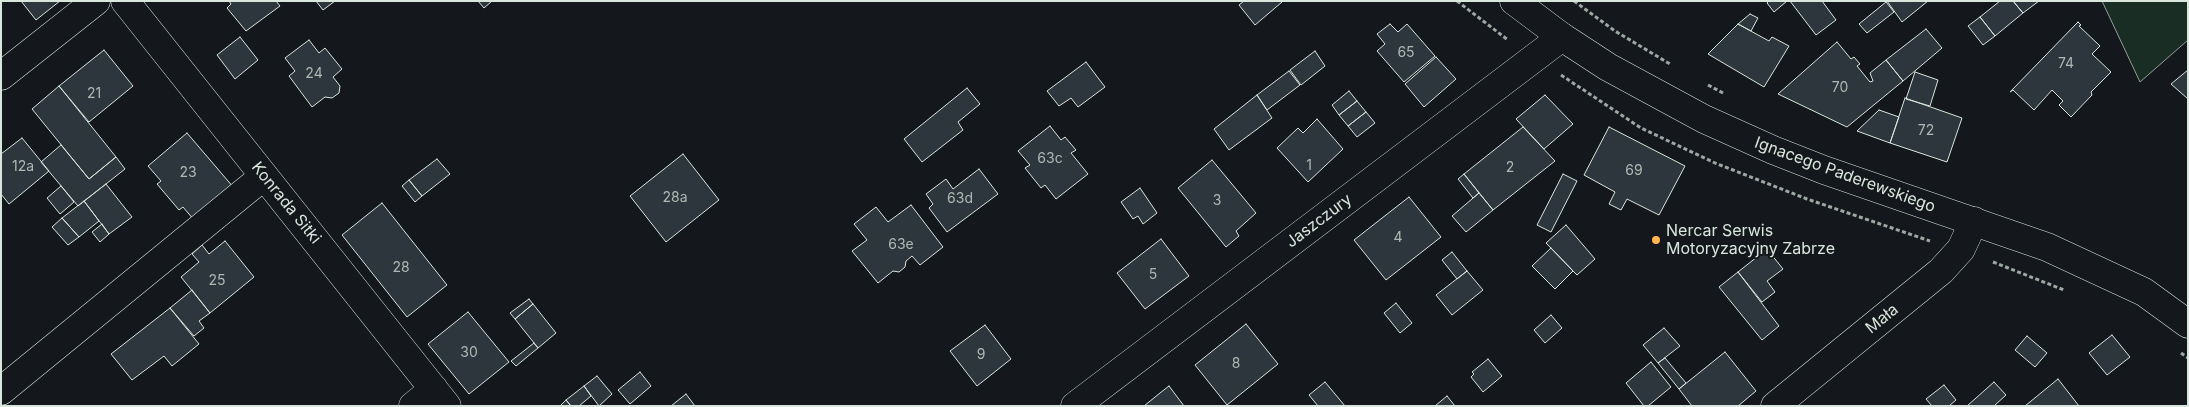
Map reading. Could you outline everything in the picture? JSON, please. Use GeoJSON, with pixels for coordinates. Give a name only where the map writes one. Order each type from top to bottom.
{"type":"FeatureCollection","features":[{"type":"Feature","properties":{"kind":"street"},"geometry":{"type":"LineString","coordinates":[[1,76],[96,1]]}},
{"type":"Feature","properties":{"kind":"street","name":"Konrada Sitki"},"geometry":{"type":"LineString","coordinates":[[125,1],[264,176],[431,400]]}},
{"type":"Feature","properties":{"kind":"street","name":"Ignacego Paderewskiego"},"geometry":{"type":"LineString","coordinates":[[1514,1],[1562,37],[1608,67],[1738,135],[1824,170],[2047,247],[2144,292],[2188,324]]}},
{"type":"Feature","properties":{"kind":"street","name":"Jaszczury"},"geometry":{"type":"LineString","coordinates":[[1075,406],[1562,37]]}},
{"type":"Feature","properties":{"kind":"street"},"geometry":{"type":"LineString","coordinates":[[1,391],[264,176]]}},
{"type":"Feature","properties":{"kind":"street","name":"Mała"},"geometry":{"type":"LineString","coordinates":[[1775,406],[1942,271],[1961,249],[1974,221]]}},
{"type":"Feature","properties":{"kind":"path"},"geometry":{"type":"LineString","coordinates":[[1574,1],[1670,65]]}},
{"type":"Feature","properties":{"kind":"path"},"geometry":{"type":"LineString","coordinates":[[1704,83],[1729,96]]}},
{"type":"Feature","properties":{"kind":"green space"},"geometry":{"type":"Polygon","coordinates":[[[2102,1],[2188,1],[2188,40],[2140,82],[2102,1]]]}},
{"type":"Feature","properties":{"kind":"building"},"geometry":{"type":"Polygon","coordinates":[[[21,1],[60,1],[36,20],[21,1]]]}},
{"type":"Feature","properties":{"kind":"building"},"geometry":{"type":"Polygon","coordinates":[[[229,1],[276,1],[280,6],[246,31],[227,8],[231,4],[229,1]]]}},
{"type":"Feature","properties":{"kind":"building"},"geometry":{"type":"Polygon","coordinates":[[[316,1],[335,1],[323,10],[316,1]]]}},
{"type":"Feature","properties":{"kind":"building"},"geometry":{"type":"Polygon","coordinates":[[[478,1],[492,1],[484,8],[478,1]]]}},
{"type":"Feature","properties":{"kind":"building"},"geometry":{"type":"Polygon","coordinates":[[[1244,1],[1282,2],[1255,25],[1239,5],[1244,1]]]}},
{"type":"Feature","properties":{"kind":"building"},"geometry":{"type":"Polygon","coordinates":[[[1769,1],[1787,1],[1774,12],[1767,3],[1769,1]]]}},
{"type":"Feature","properties":{"kind":"building"},"geometry":{"type":"Polygon","coordinates":[[[1790,1],[1822,1],[1836,20],[1816,35],[1790,1]]]}},
{"type":"Feature","properties":{"kind":"building"},"geometry":{"type":"Polygon","coordinates":[[[1887,1],[1928,1],[1902,22],[1887,1]]]}},
{"type":"Feature","properties":{"kind":"building"},"geometry":{"type":"Polygon","coordinates":[[[2000,1],[2013,1],[2023,13],[1995,36],[1980,17],[2000,1]]]}},
{"type":"Feature","properties":{"kind":"building"},"geometry":{"type":"Polygon","coordinates":[[[2013,1],[2039,1],[2023,13],[2013,1]]]}},
{"type":"Feature","properties":{"kind":"building"},"geometry":{"type":"Polygon","coordinates":[[[1886,2],[1894,12],[1867,33],[1859,24],[1886,2]]]}},
{"type":"Feature","properties":{"kind":"building"},"geometry":{"type":"Polygon","coordinates":[[[1750,14],[1758,18],[1751,31],[1738,24],[1750,14]]]}},
{"type":"Feature","properties":{"kind":"building"},"geometry":{"type":"Polygon","coordinates":[[[1980,17],[1995,36],[1983,45],[1968,26],[1980,17]]]}},
{"type":"Feature","properties":{"kind":"building"},"geometry":{"type":"Polygon","coordinates":[[[2078,22],[2081,25],[2079,26],[2100,46],[2092,54],[2111,72],[2091,92],[2092,95],[2071,117],[2059,105],[2063,101],[2052,90],[2034,110],[2013,90],[2010,92],[2078,22]]]}},
{"type":"Feature","properties":{"kind":"building"},"geometry":{"type":"Polygon","coordinates":[[[1390,24],[1398,32],[1407,24],[1435,56],[1404,82],[1377,51],[1385,44],[1377,34],[1390,24]]]}},
{"type":"Feature","properties":{"kind":"building"},"geometry":{"type":"Polygon","coordinates":[[[1738,24],[1769,41],[1772,37],[1789,46],[1764,87],[1708,54],[1738,24]]]}},
{"type":"Feature","properties":{"kind":"building"},"geometry":{"type":"Polygon","coordinates":[[[1926,29],[1942,48],[1903,81],[1886,60],[1926,29]]]}},
{"type":"Feature","properties":{"kind":"building"},"geometry":{"type":"Polygon","coordinates":[[[240,37],[258,60],[235,79],[217,55],[240,37]]]}},
{"type":"Feature","properties":{"kind":"building"},"geometry":{"type":"Polygon","coordinates":[[[309,40],[319,53],[325,48],[342,69],[333,77],[340,86],[339,93],[332,98],[325,97],[312,107],[289,76],[295,71],[285,58],[309,40]]]}},
{"type":"Feature","properties":{"kind":"building"},"geometry":{"type":"Polygon","coordinates":[[[1837,42],[1851,59],[1854,57],[1860,64],[1857,66],[1870,82],[1873,81],[1870,73],[1886,60],[1903,81],[1847,127],[1778,94],[1837,42]]]}},
{"type":"Feature","properties":{"kind":"building"},"geometry":{"type":"Polygon","coordinates":[[[104,50],[133,86],[89,122],[59,86],[104,50]]]}},
{"type":"Feature","properties":{"kind":"building"},"geometry":{"type":"Polygon","coordinates":[[[1315,51],[1325,66],[1301,85],[1290,70],[1315,51]]]}},
{"type":"Feature","properties":{"kind":"building"},"geometry":{"type":"Polygon","coordinates":[[[1436,57],[1456,79],[1424,107],[1405,84],[1436,57]]]}},
{"type":"Feature","properties":{"kind":"building"},"geometry":{"type":"Polygon","coordinates":[[[1086,62],[1105,87],[1078,107],[1071,98],[1059,106],[1047,91],[1086,62]]]}},
{"type":"Feature","properties":{"kind":"building"},"geometry":{"type":"Polygon","coordinates":[[[2188,70],[2188,99],[2171,84],[2188,70]]]}},
{"type":"Feature","properties":{"kind":"building"},"geometry":{"type":"Polygon","coordinates":[[[1289,71],[1300,85],[1267,110],[1257,95],[1289,71]]]}},
{"type":"Feature","properties":{"kind":"building"},"geometry":{"type":"Polygon","coordinates":[[[1915,72],[1938,80],[1930,106],[1906,99],[1915,72]]]}},
{"type":"Feature","properties":{"kind":"building"},"geometry":{"type":"Polygon","coordinates":[[[59,86],[116,157],[89,179],[32,109],[59,86]]]}},
{"type":"Feature","properties":{"kind":"building"},"geometry":{"type":"Polygon","coordinates":[[[967,88],[980,104],[958,122],[963,130],[922,162],[904,139],[967,88]]]}},
{"type":"Feature","properties":{"kind":"building"},"geometry":{"type":"Polygon","coordinates":[[[1349,91],[1357,101],[1339,115],[1332,105],[1349,91]]]}},
{"type":"Feature","properties":{"kind":"building"},"geometry":{"type":"Polygon","coordinates":[[[1257,95],[1272,118],[1229,150],[1214,129],[1257,95]]]}},
{"type":"Feature","properties":{"kind":"building"},"geometry":{"type":"Polygon","coordinates":[[[1545,95],[1573,124],[1544,149],[1516,119],[1545,95]]]}},
{"type":"Feature","properties":{"kind":"building"},"geometry":{"type":"Polygon","coordinates":[[[1905,98],[1962,118],[1947,162],[1890,143],[1905,98]]]}},
{"type":"Feature","properties":{"kind":"building"},"geometry":{"type":"Polygon","coordinates":[[[1357,101],[1366,112],[1348,126],[1339,115],[1357,101]]]}},
{"type":"Feature","properties":{"kind":"building"},"geometry":{"type":"Polygon","coordinates":[[[1879,110],[1899,117],[1890,143],[1857,131],[1879,110]]]}},
{"type":"Feature","properties":{"kind":"building"},"geometry":{"type":"Polygon","coordinates":[[[1366,112],[1375,123],[1357,137],[1348,126],[1366,112]]]}},
{"type":"Feature","properties":{"kind":"building"},"geometry":{"type":"Polygon","coordinates":[[[1317,119],[1343,149],[1308,182],[1277,148],[1298,128],[1303,133],[1317,119]]]}},
{"type":"Feature","properties":{"kind":"building"},"geometry":{"type":"Polygon","coordinates":[[[1050,126],[1061,140],[1065,137],[1076,150],[1071,153],[1088,174],[1056,199],[1045,185],[1041,188],[1025,168],[1030,165],[1018,151],[1050,126]]]}},
{"type":"Feature","properties":{"kind":"building"},"geometry":{"type":"Polygon","coordinates":[[[1523,127],[1555,161],[1493,210],[1464,174],[1523,127]]]}},
{"type":"Feature","properties":{"kind":"building"},"geometry":{"type":"Polygon","coordinates":[[[1609,127],[1685,166],[1659,215],[1627,199],[1621,210],[1609,204],[1615,192],[1584,175],[1609,127]]]}},
{"type":"Feature","properties":{"kind":"building"},"geometry":{"type":"Polygon","coordinates":[[[187,133],[234,188],[194,220],[183,207],[179,210],[157,184],[161,181],[148,166],[187,133]]]}},
{"type":"Feature","properties":{"kind":"building"},"geometry":{"type":"Polygon","coordinates":[[[22,138],[49,171],[9,204],[1,194],[1,154],[22,138]]]}},
{"type":"Feature","properties":{"kind":"building"},"geometry":{"type":"Polygon","coordinates":[[[61,145],[89,179],[116,157],[125,169],[78,206],[41,162],[61,145]]]}},
{"type":"Feature","properties":{"kind":"building"},"geometry":{"type":"Polygon","coordinates":[[[683,154],[719,200],[666,242],[630,196],[683,154]]]}},
{"type":"Feature","properties":{"kind":"building"},"geometry":{"type":"Polygon","coordinates":[[[437,159],[450,174],[422,196],[409,180],[437,159]]]}},
{"type":"Feature","properties":{"kind":"building"},"geometry":{"type":"Polygon","coordinates":[[[1212,160],[1256,213],[1236,231],[1239,236],[1226,247],[1178,188],[1212,160]]]}},
{"type":"Feature","properties":{"kind":"building"},"geometry":{"type":"Polygon","coordinates":[[[979,169],[998,194],[947,232],[929,208],[933,204],[926,194],[946,179],[953,189],[979,169]]]}},
{"type":"Feature","properties":{"kind":"building"},"geometry":{"type":"Polygon","coordinates":[[[1464,174],[1479,193],[1473,198],[1458,179],[1464,174]]]}},
{"type":"Feature","properties":{"kind":"building"},"geometry":{"type":"Polygon","coordinates":[[[1563,174],[1577,181],[1551,232],[1537,225],[1563,174]]]}},
{"type":"Feature","properties":{"kind":"building"},"geometry":{"type":"Polygon","coordinates":[[[409,180],[422,196],[415,202],[402,186],[409,180]]]}},
{"type":"Feature","properties":{"kind":"building"},"geometry":{"type":"Polygon","coordinates":[[[106,184],[132,217],[109,234],[84,201],[106,184]]]}},
{"type":"Feature","properties":{"kind":"building"},"geometry":{"type":"Polygon","coordinates":[[[61,186],[74,202],[60,214],[47,198],[61,186]]]}},
{"type":"Feature","properties":{"kind":"building"},"geometry":{"type":"Polygon","coordinates":[[[1140,188],[1157,213],[1143,224],[1138,216],[1133,219],[1121,202],[1140,188]]]}},
{"type":"Feature","properties":{"kind":"building"},"geometry":{"type":"Polygon","coordinates":[[[1479,193],[1493,210],[1466,232],[1452,216],[1479,193]]]}},
{"type":"Feature","properties":{"kind":"building"},"geometry":{"type":"Polygon","coordinates":[[[1409,197],[1441,237],[1386,280],[1354,240],[1409,197]]]}},
{"type":"Feature","properties":{"kind":"building"},"geometry":{"type":"Polygon","coordinates":[[[84,201],[99,221],[79,237],[62,218],[84,201]]]}},
{"type":"Feature","properties":{"kind":"building"},"geometry":{"type":"Polygon","coordinates":[[[382,203],[447,285],[407,317],[342,235],[382,203]]]}},
{"type":"Feature","properties":{"kind":"building"},"geometry":{"type":"Polygon","coordinates":[[[911,205],[943,247],[920,265],[912,256],[906,261],[905,267],[899,272],[893,271],[878,283],[852,251],[867,240],[854,224],[876,207],[888,222],[911,205]]]}},
{"type":"Feature","properties":{"kind":"building"},"geometry":{"type":"Polygon","coordinates":[[[62,218],[79,237],[68,245],[52,227],[62,218]]]}},
{"type":"Feature","properties":{"kind":"building"},"geometry":{"type":"Polygon","coordinates":[[[102,224],[109,234],[100,242],[92,232],[102,224]]]}},
{"type":"Feature","properties":{"kind":"building"},"geometry":{"type":"Polygon","coordinates":[[[1566,225],[1595,259],[1577,275],[1546,243],[1566,225]]]}},
{"type":"Feature","properties":{"kind":"building"},"geometry":{"type":"Polygon","coordinates":[[[1161,239],[1189,276],[1145,309],[1117,273],[1161,239]]]}},
{"type":"Feature","properties":{"kind":"building"},"geometry":{"type":"Polygon","coordinates":[[[225,241],[254,277],[210,313],[181,277],[199,262],[192,254],[202,245],[209,254],[225,241]]]}},
{"type":"Feature","properties":{"kind":"building"},"geometry":{"type":"Polygon","coordinates":[[[1551,248],[1573,271],[1555,289],[1532,266],[1551,248]]]}},
{"type":"Feature","properties":{"kind":"building"},"geometry":{"type":"Polygon","coordinates":[[[1767,249],[1783,269],[1767,281],[1775,292],[1762,302],[1738,272],[1767,249]]]}},
{"type":"Feature","properties":{"kind":"building"},"geometry":{"type":"Polygon","coordinates":[[[1452,252],[1467,271],[1457,279],[1442,260],[1452,252]]]}},
{"type":"Feature","properties":{"kind":"building"},"geometry":{"type":"Polygon","coordinates":[[[1467,271],[1483,290],[1452,315],[1436,295],[1467,271]]]}},
{"type":"Feature","properties":{"kind":"building"},"geometry":{"type":"Polygon","coordinates":[[[1738,272],[1779,326],[1762,340],[1719,287],[1738,272]]]}},
{"type":"Feature","properties":{"kind":"building"},"geometry":{"type":"Polygon","coordinates":[[[192,290],[210,313],[199,321],[204,328],[194,336],[170,308],[192,290]]]}},
{"type":"Feature","properties":{"kind":"building"},"geometry":{"type":"Polygon","coordinates":[[[529,299],[533,304],[515,319],[510,313],[529,299]]]}},
{"type":"Feature","properties":{"kind":"building"},"geometry":{"type":"Polygon","coordinates":[[[1396,303],[1412,323],[1400,333],[1384,313],[1396,303]]]}},
{"type":"Feature","properties":{"kind":"building"},"geometry":{"type":"Polygon","coordinates":[[[533,304],[556,333],[538,348],[515,319],[533,304]]]}},
{"type":"Feature","properties":{"kind":"building"},"geometry":{"type":"Polygon","coordinates":[[[170,308],[199,344],[172,366],[164,356],[132,380],[111,354],[170,308]]]}},
{"type":"Feature","properties":{"kind":"building"},"geometry":{"type":"Polygon","coordinates":[[[468,312],[509,362],[469,394],[428,344],[468,312]]]}},
{"type":"Feature","properties":{"kind":"building"},"geometry":{"type":"Polygon","coordinates":[[[1551,315],[1562,328],[1545,343],[1534,330],[1551,315]]]}},
{"type":"Feature","properties":{"kind":"building"},"geometry":{"type":"Polygon","coordinates":[[[1246,324],[1278,364],[1227,405],[1195,365],[1246,324]]]}},
{"type":"Feature","properties":{"kind":"building"},"geometry":{"type":"Polygon","coordinates":[[[985,325],[1011,359],[977,386],[950,351],[985,325]]]}},
{"type":"Feature","properties":{"kind":"building"},"geometry":{"type":"Polygon","coordinates":[[[1664,328],[1680,346],[1658,363],[1643,345],[1664,328]]]}},
{"type":"Feature","properties":{"kind":"building"},"geometry":{"type":"Polygon","coordinates":[[[2112,335],[2130,357],[2107,375],[2089,353],[2112,335]]]}},
{"type":"Feature","properties":{"kind":"building"},"geometry":{"type":"Polygon","coordinates":[[[2027,336],[2047,353],[2035,367],[2015,350],[2027,336]]]}},
{"type":"Feature","properties":{"kind":"building"},"geometry":{"type":"Polygon","coordinates":[[[534,343],[538,348],[516,366],[511,361],[534,343]]]}},
{"type":"Feature","properties":{"kind":"building"},"geometry":{"type":"Polygon","coordinates":[[[1725,352],[1756,391],[1738,406],[1692,406],[1679,389],[1725,352]]]}},
{"type":"Feature","properties":{"kind":"building"},"geometry":{"type":"Polygon","coordinates":[[[1665,358],[1686,383],[1679,389],[1658,363],[1665,358]]]}},
{"type":"Feature","properties":{"kind":"building"},"geometry":{"type":"Polygon","coordinates":[[[1488,359],[1502,376],[1483,392],[1471,377],[1474,374],[1472,372],[1488,359]]]}},
{"type":"Feature","properties":{"kind":"building"},"geometry":{"type":"Polygon","coordinates":[[[1651,362],[1671,387],[1648,406],[1644,406],[1626,383],[1651,362]]]}},
{"type":"Feature","properties":{"kind":"building"},"geometry":{"type":"Polygon","coordinates":[[[640,372],[651,386],[630,404],[618,390],[640,372]]]}},
{"type":"Feature","properties":{"kind":"building"},"geometry":{"type":"Polygon","coordinates":[[[597,376],[612,394],[599,406],[584,386],[597,376]]]}},
{"type":"Feature","properties":{"kind":"building"},"geometry":{"type":"Polygon","coordinates":[[[2058,379],[2079,406],[2025,406],[2058,379]]]}},
{"type":"Feature","properties":{"kind":"building"},"geometry":{"type":"Polygon","coordinates":[[[1325,382],[1345,406],[1318,406],[1309,395],[1325,382]]]}},
{"type":"Feature","properties":{"kind":"building"},"geometry":{"type":"Polygon","coordinates":[[[1994,382],[2006,395],[1994,406],[1967,406],[1994,382]]]}},
{"type":"Feature","properties":{"kind":"building"},"geometry":{"type":"Polygon","coordinates":[[[1944,385],[1956,400],[1949,406],[1932,406],[1926,399],[1944,385]]]}},
{"type":"Feature","properties":{"kind":"building"},"geometry":{"type":"Polygon","coordinates":[[[584,386],[591,396],[579,406],[571,406],[566,400],[584,386]]]}},
{"type":"Feature","properties":{"kind":"building"},"geometry":{"type":"Polygon","coordinates":[[[1169,386],[1184,406],[1144,406],[1160,393],[1169,386]]]}},
{"type":"Feature","properties":{"kind":"building"},"geometry":{"type":"Polygon","coordinates":[[[686,394],[695,406],[671,406],[686,394]]]}},
{"type":"Feature","properties":{"kind":"building"},"geometry":{"type":"Polygon","coordinates":[[[1447,396],[1455,406],[1435,406],[1447,396]]]}},
{"type":"Feature","properties":{"kind":"building"},"geometry":{"type":"Polygon","coordinates":[[[566,400],[571,406],[560,406],[566,400]]]}},
{"type":"Feature","properties":{"kind":"place","name":"Nercar Serwis Motoryzacyjny Zabrze"},"geometry":{"type":"Point","coordinates":[1656,240]}}]}
